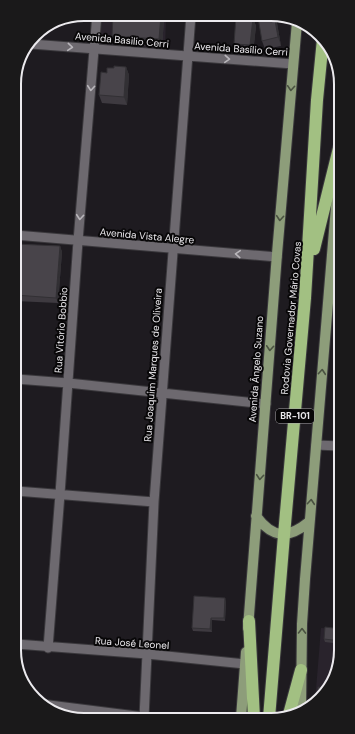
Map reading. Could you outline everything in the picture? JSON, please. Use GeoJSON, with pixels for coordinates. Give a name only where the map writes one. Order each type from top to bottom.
{"type":"FeatureCollection","features":[{"type":"Feature","properties":{"kind":"highway","name":"Rodovia Governador Mário Covas"},"geometry":{"type":"LineString","coordinates":[[269,713],[306,298],[317,100],[322,47]]}},
{"type":"Feature","properties":{"kind":"highway"},"geometry":{"type":"LineString","coordinates":[[306,298],[316,239],[334,168]]}},
{"type":"Feature","properties":{"kind":"highway"},"geometry":{"type":"LineString","coordinates":[[249,621],[254,713]]}},
{"type":"Feature","properties":{"kind":"highway"},"geometry":{"type":"LineString","coordinates":[[290,710],[301,670]]}},
{"type":"Feature","properties":{"kind":"main road","name":"Avenida Ângelo Suzano"},"geometry":{"type":"LineString","coordinates":[[240,713],[297,26]]}},
{"type":"Feature","properties":{"kind":"main road"},"geometry":{"type":"LineString","coordinates":[[301,705],[302,624],[316,445],[334,271]]}},
{"type":"Feature","properties":{"kind":"main road"},"geometry":{"type":"LineString","coordinates":[[256,516],[263,525],[273,532],[284,535],[302,528],[310,522]]}},
{"type":"Feature","properties":{"kind":"street","name":"Rua Vitório Bobbio"},"geometry":{"type":"LineString","coordinates":[[48,648],[78,241],[96,21]]}},
{"type":"Feature","properties":{"kind":"street","name":"Rua Joaquim Marques de Oliveira"},"geometry":{"type":"LineString","coordinates":[[144,713],[154,502],[191,21]]}},
{"type":"Feature","properties":{"kind":"street","name":"Avenida Basilio Cerri"},"geometry":{"type":"LineString","coordinates":[[35,44],[188,56]]}},
{"type":"Feature","properties":{"kind":"street","name":"Avenida Basílio Cerri"},"geometry":{"type":"LineString","coordinates":[[188,56],[293,64]]}},
{"type":"Feature","properties":{"kind":"street","name":"Avenida Vista Alegre"},"geometry":{"type":"LineString","coordinates":[[21,236],[173,250],[277,257]]}},
{"type":"Feature","properties":{"kind":"street"},"geometry":{"type":"LineString","coordinates":[[21,379],[162,392],[266,404]]}},
{"type":"Feature","properties":{"kind":"street"},"geometry":{"type":"LineString","coordinates":[[316,445],[334,446]]}},
{"type":"Feature","properties":{"kind":"street"},"geometry":{"type":"LineString","coordinates":[[21,491],[154,502]]}},
{"type":"Feature","properties":{"kind":"street","name":"Rua José Leonel"},"geometry":{"type":"LineString","coordinates":[[21,645],[48,648],[147,654],[245,664]]}},
{"type":"Feature","properties":{"kind":"street"},"geometry":{"type":"LineString","coordinates":[[54,706],[112,713]]}},
{"type":"Feature","properties":{"kind":"shaded area"},"geometry":{"type":"Polygon","coordinates":[[[102,21],[166,21],[165,50],[100,45],[102,21]]]}},
{"type":"Feature","properties":{"kind":"shaded area"},"geometry":{"type":"Polygon","coordinates":[[[321,628],[334,629],[334,654],[332,667],[323,685],[316,694],[321,628]]]}},
{"type":"Feature","properties":{"kind":"building"},"geometry":{"type":"Polygon","coordinates":[[[113,21],[160,21],[159,39],[112,36],[113,21]]]}},
{"type":"Feature","properties":{"kind":"building"},"geometry":{"type":"Polygon","coordinates":[[[236,21],[253,21],[250,45],[234,44],[236,21]]]}},
{"type":"Feature","properties":{"kind":"building"},"geometry":{"type":"Polygon","coordinates":[[[259,21],[275,21],[278,37],[262,41],[259,21]]]}},
{"type":"Feature","properties":{"kind":"building"},"geometry":{"type":"Polygon","coordinates":[[[114,66],[126,67],[124,97],[99,95],[101,72],[107,73],[107,68],[114,68],[114,66]]]}},
{"type":"Feature","properties":{"kind":"building"},"geometry":{"type":"Polygon","coordinates":[[[21,244],[60,246],[56,298],[21,295],[21,244]]]}},
{"type":"Feature","properties":{"kind":"building"},"geometry":{"type":"Polygon","coordinates":[[[194,596],[225,598],[224,618],[211,618],[210,629],[192,628],[194,596]]]}},
{"type":"Feature","properties":{"kind":"building"},"geometry":{"type":"Polygon","coordinates":[[[325,627],[334,628],[334,640],[324,639],[325,627]]]}}]}
